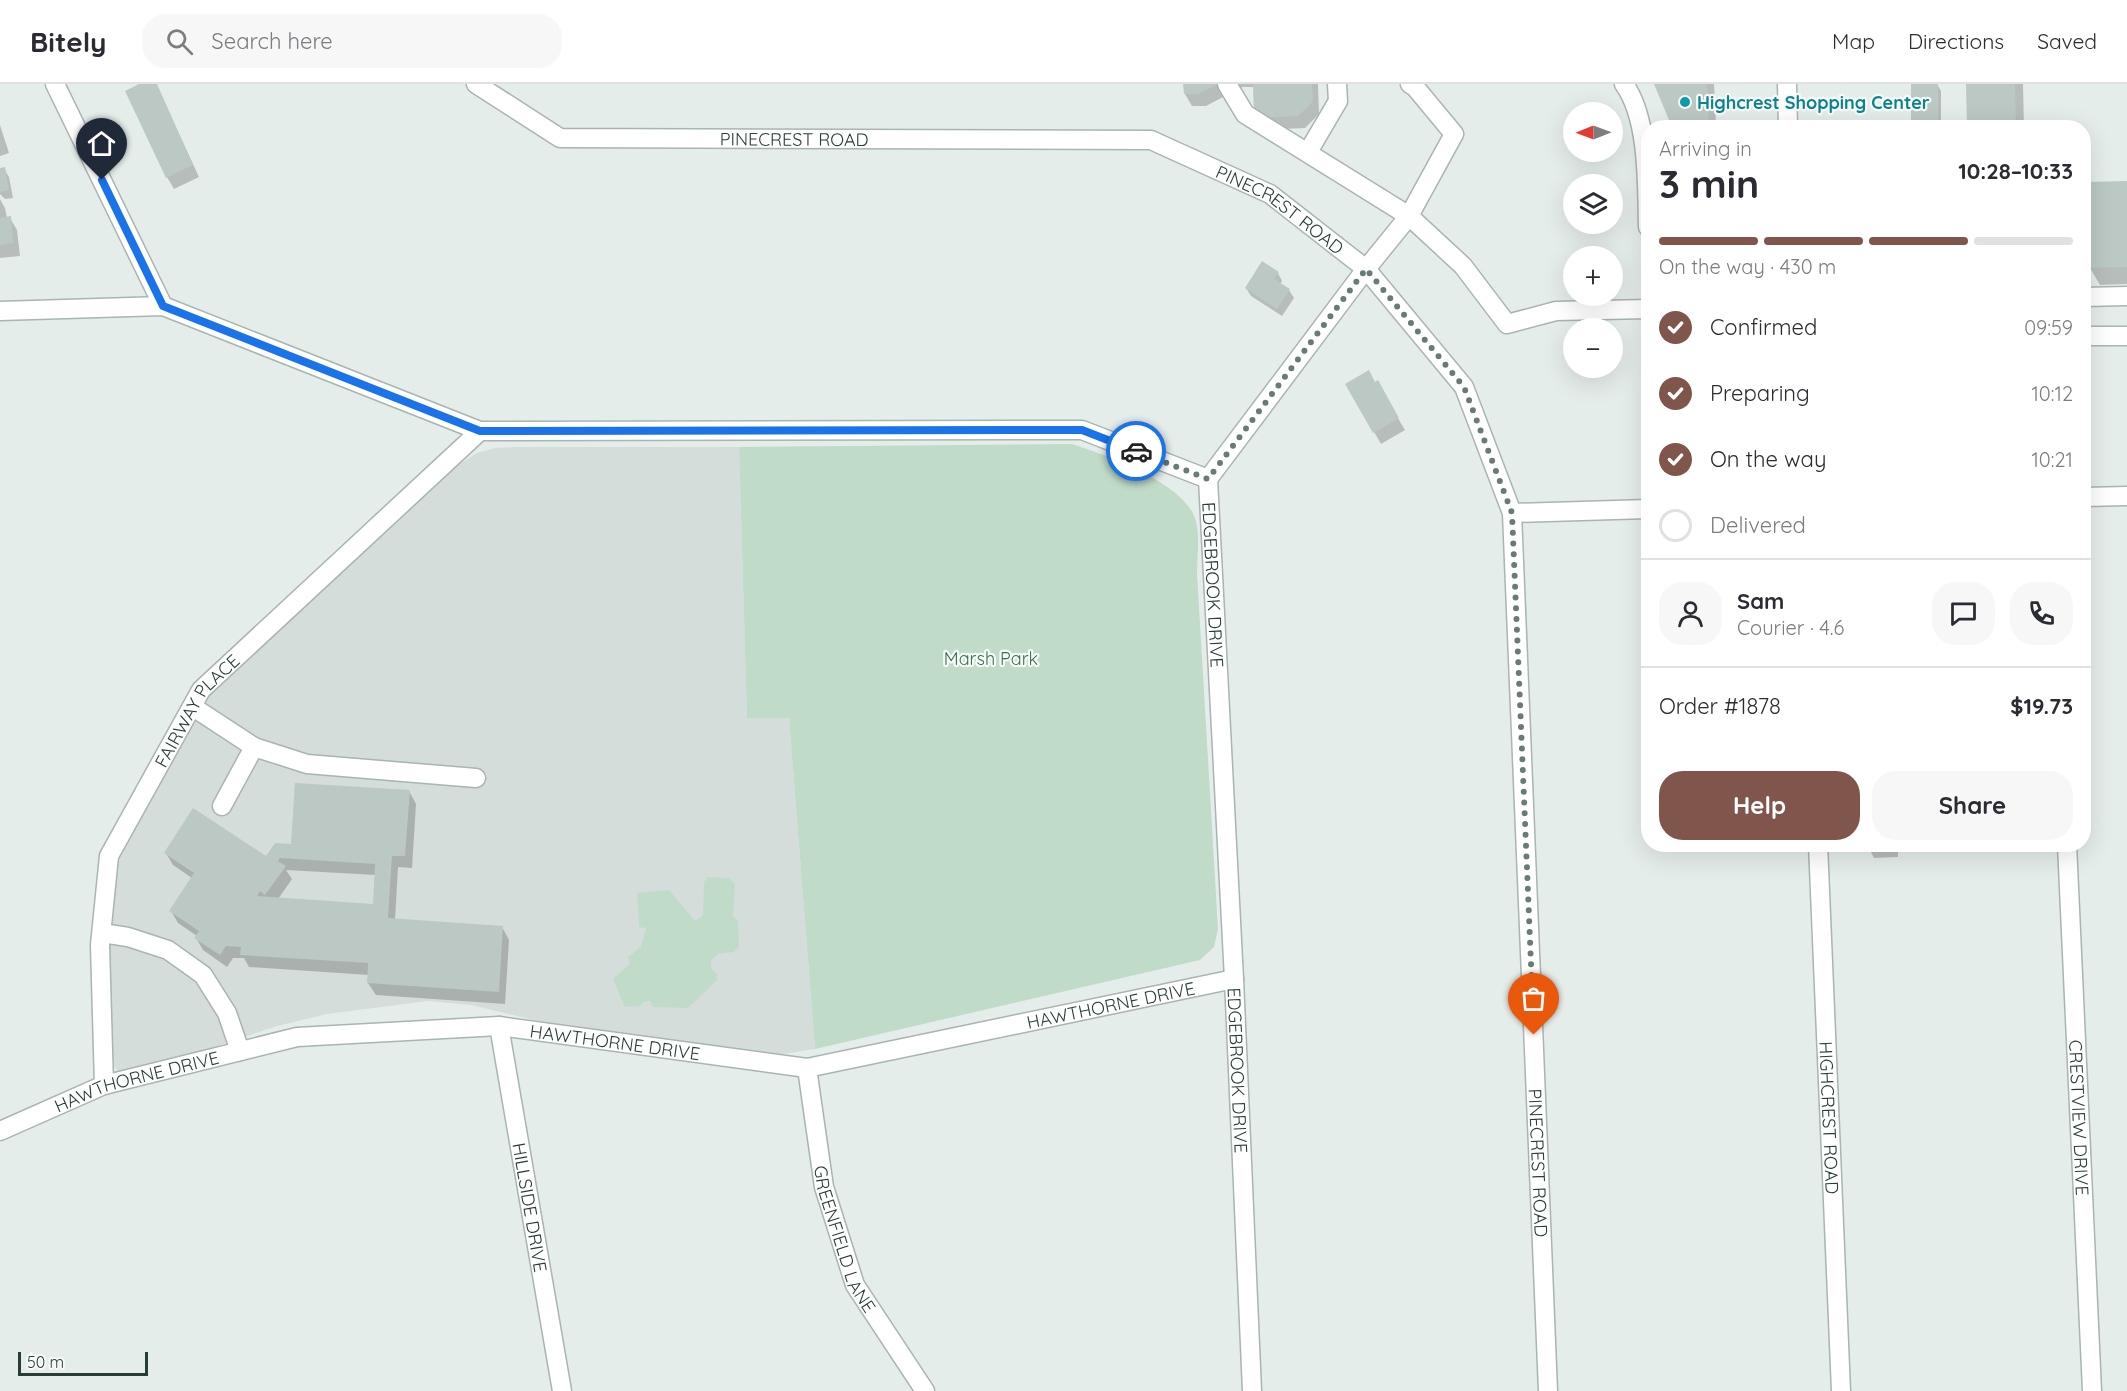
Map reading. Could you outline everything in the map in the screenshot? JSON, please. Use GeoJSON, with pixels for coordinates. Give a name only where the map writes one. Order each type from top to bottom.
{"type":"FeatureCollection","features":[{"type":"Feature","properties":{"kind":"street"},"geometry":{"type":"LineString","coordinates":[[55,84],[163,306]]}},
{"type":"Feature","properties":{"kind":"street","name":"PINECREST ROAD"},"geometry":{"type":"LineString","coordinates":[[476,84],[560,138],[1151,140],[1270,194],[1366,269],[1464,387],[1512,513],[1548,1391]]}},
{"type":"Feature","properties":{"kind":"street"},"geometry":{"type":"LineString","coordinates":[[1227,84],[1245,114],[1409,216],[1463,266],[1507,324],[1556,311],[1641,309]]}},
{"type":"Feature","properties":{"kind":"street"},"geometry":{"type":"LineString","coordinates":[[1308,152],[1338,101],[1337,84]]}},
{"type":"Feature","properties":{"kind":"street"},"geometry":{"type":"LineString","coordinates":[[1208,479],[1366,269],[1409,216],[1454,134],[1410,84]]}},
{"type":"Feature","properties":{"kind":"street"},"geometry":{"type":"LineString","coordinates":[[1624,84],[1630,93],[1641,125]]}},
{"type":"Feature","properties":{"kind":"street"},"geometry":{"type":"LineString","coordinates":[[1787,84],[1788,120]]}},
{"type":"Feature","properties":{"kind":"street"},"geometry":{"type":"LineString","coordinates":[[2091,294],[2127,296]]}},
{"type":"Feature","properties":{"kind":"street","name":"EDGEBROOK DRIVE"},"geometry":{"type":"LineString","coordinates":[[0,311],[163,306],[480,431],[1082,430],[1208,479],[1234,979],[1252,1391]]}},
{"type":"Feature","properties":{"kind":"street"},"geometry":{"type":"LineString","coordinates":[[2091,336],[2127,336]]}},
{"type":"Feature","properties":{"kind":"street","name":"FAIRWAY PLACE"},"geometry":{"type":"LineString","coordinates":[[104,1085],[102,933],[109,856],[201,690],[480,431]]}},
{"type":"Feature","properties":{"kind":"street"},"geometry":{"type":"LineString","coordinates":[[2091,497],[2127,496]]}},
{"type":"Feature","properties":{"kind":"street"},"geometry":{"type":"LineString","coordinates":[[1512,513],[1641,508]]}},
{"type":"Feature","properties":{"kind":"street"},"geometry":{"type":"LineString","coordinates":[[193,707],[254,747],[306,764],[476,778]]}},
{"type":"Feature","properties":{"kind":"street"},"geometry":{"type":"LineString","coordinates":[[222,806],[254,747]]}},
{"type":"Feature","properties":{"kind":"street","name":"HIGHCREST ROAD"},"geometry":{"type":"LineString","coordinates":[[1818,852],[1841,1391]]}},
{"type":"Feature","properties":{"kind":"street","name":"CRESTVIEW DRIVE"},"geometry":{"type":"LineString","coordinates":[[2067,852],[2092,1391]]}},
{"type":"Feature","properties":{"kind":"street"},"geometry":{"type":"LineString","coordinates":[[102,933],[128,937],[168,950],[203,975],[227,1013],[240,1051]]}},
{"type":"Feature","properties":{"kind":"street","name":"HAWTHORNE DRIVE"},"geometry":{"type":"LineString","coordinates":[[0,1131],[104,1085],[297,1037],[499,1026],[807,1068],[1234,979]]}},
{"type":"Feature","properties":{"kind":"street","name":"HILLSIDE DRIVE"},"geometry":{"type":"LineString","coordinates":[[499,1026],[562,1391]]}},
{"type":"Feature","properties":{"kind":"street","name":"GREENFIELD LANE"},"geometry":{"type":"LineString","coordinates":[[807,1068],[824,1187],[855,1285],[925,1391]]}},
{"type":"Feature","properties":{"kind":"shaded area"},"geometry":{"type":"Polygon","coordinates":[[[739,447],[747,718],[789,718],[815,1049],[783,1054],[755,1054],[567,1028],[471,1005],[428,1001],[327,1014],[277,1026],[129,1076],[120,1074],[114,1066],[109,1051],[107,914],[113,880],[126,840],[201,707],[210,694],[455,467],[477,453],[495,448],[739,447]]]}},
{"type":"Feature","properties":{"kind":"green space","name":"Marsh Park"},"geometry":{"type":"Polygon","coordinates":[[[1072,444],[1154,478],[1182,499],[1191,510],[1197,524],[1197,573],[1218,929],[1214,947],[1200,960],[815,1049],[789,718],[747,718],[739,447],[1072,444]]]}},
{"type":"Feature","properties":{"kind":"green space"},"geometry":{"type":"Polygon","coordinates":[[[707,877],[729,878],[735,884],[733,916],[738,921],[739,946],[734,952],[718,954],[711,960],[711,969],[717,974],[717,980],[688,1008],[653,1007],[650,1001],[645,1001],[640,1006],[625,1007],[613,979],[630,964],[628,957],[641,947],[646,928],[639,927],[637,893],[669,890],[695,921],[703,915],[704,883],[707,877]]]}},
{"type":"Feature","properties":{"kind":"building"},"geometry":{"type":"Polygon","coordinates":[[[139,84],[157,84],[193,165],[166,178],[125,91],[139,84]]]}},
{"type":"Feature","properties":{"kind":"building"},"geometry":{"type":"Polygon","coordinates":[[[1183,84],[1218,84],[1198,94],[1184,94],[1183,84]]]}},
{"type":"Feature","properties":{"kind":"building"},"geometry":{"type":"Polygon","coordinates":[[[1253,84],[1312,84],[1313,101],[1298,116],[1254,118],[1253,84]]]}},
{"type":"Feature","properties":{"kind":"building","name":"Highcrest Shopping Center"},"geometry":{"type":"Polygon","coordinates":[[[1654,84],[1707,84],[1709,120],[1669,120],[1654,84]]]}},
{"type":"Feature","properties":{"kind":"building"},"geometry":{"type":"Polygon","coordinates":[[[1911,84],[1938,84],[1938,120],[1911,120],[1911,84]]]}},
{"type":"Feature","properties":{"kind":"building"},"geometry":{"type":"Polygon","coordinates":[[[1966,84],[2015,84],[2016,120],[1967,120],[1966,84]]]}},
{"type":"Feature","properties":{"kind":"building"},"geometry":{"type":"Polygon","coordinates":[[[5,167],[9,190],[0,192],[0,168],[5,167]]]}},
{"type":"Feature","properties":{"kind":"building"},"geometry":{"type":"Polygon","coordinates":[[[2127,181],[2127,267],[2091,268],[2091,182],[2127,181]]]}},
{"type":"Feature","properties":{"kind":"building"},"geometry":{"type":"Polygon","coordinates":[[[11,216],[13,243],[0,245],[0,218],[11,216]]]}},
{"type":"Feature","properties":{"kind":"building"},"geometry":{"type":"Polygon","coordinates":[[[1262,261],[1279,272],[1274,279],[1290,289],[1277,309],[1245,288],[1262,261]]]}},
{"type":"Feature","properties":{"kind":"building"},"geometry":{"type":"Polygon","coordinates":[[[1369,370],[1375,382],[1378,380],[1399,418],[1373,433],[1345,384],[1369,370]]]}},
{"type":"Feature","properties":{"kind":"building"},"geometry":{"type":"Polygon","coordinates":[[[295,783],[410,790],[405,856],[392,856],[388,918],[503,926],[499,992],[367,983],[368,963],[240,955],[241,947],[226,946],[220,955],[194,938],[199,931],[169,911],[194,873],[164,853],[193,808],[266,856],[275,843],[291,844],[295,783]],[[280,858],[278,861],[286,866],[265,895],[260,891],[257,896],[373,904],[375,864],[280,858]]]}},
{"type":"Feature","properties":{"kind":"way so far"},"geometry":{"type":"LineString","coordinates":[[1136,451],[1208,479],[1366,269],[1464,387],[1512,513],[1534,1035]]}},
{"type":"Feature","properties":{"kind":"place","name":"Highcrest Shopping Center"},"geometry":{"type":"Point","coordinates":[1685,102]}},
{"type":"Feature","properties":{"kind":"route"},"geometry":{"type":"LineString","coordinates":[[102,180],[163,306],[480,431],[1082,430],[1136,451]]}}]}
